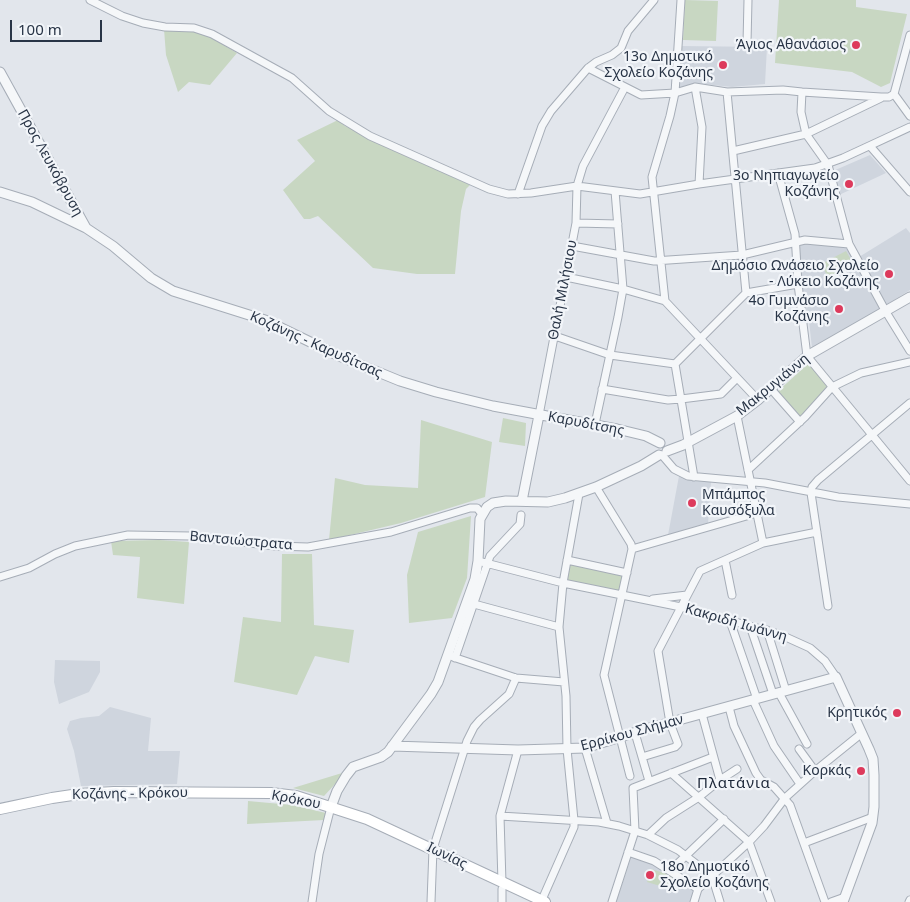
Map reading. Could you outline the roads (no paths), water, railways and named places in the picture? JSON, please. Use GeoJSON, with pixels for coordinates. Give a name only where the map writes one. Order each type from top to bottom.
{"type":"FeatureCollection","features":[{"type":"Feature","properties":{"kind":"main road","name":"Κοζάνης - Κρόκου"},"geometry":{"type":"LineString","coordinates":[[0,809],[52,798],[92,793],[142,791],[261,793]]}},
{"type":"Feature","properties":{"kind":"main road","name":"Κρόκου"},"geometry":{"type":"LineString","coordinates":[[261,793],[296,796],[331,807]]}},
{"type":"Feature","properties":{"kind":"main road","name":"Ιωνίας"},"geometry":{"type":"LineString","coordinates":[[331,807],[347,813],[360,822],[432,852],[540,902]]}},
{"type":"Feature","properties":{"kind":"street"},"geometry":{"type":"LineString","coordinates":[[90,0],[143,24],[194,28],[212,34],[285,73],[329,111],[370,136],[489,189],[508,194],[577,186],[634,194],[828,165],[910,127]]}},
{"type":"Feature","properties":{"kind":"street"},"geometry":{"type":"LineString","coordinates":[[518,194],[545,120],[559,100],[588,68],[621,48],[628,30],[654,0]]}},
{"type":"Feature","properties":{"kind":"street"},"geometry":{"type":"LineString","coordinates":[[666,302],[652,177],[675,93],[681,0]]}},
{"type":"Feature","properties":{"kind":"street"},"geometry":{"type":"LineString","coordinates":[[747,43],[748,0]]}},
{"type":"Feature","properties":{"kind":"street"},"geometry":{"type":"LineString","coordinates":[[588,68],[641,95],[675,93],[694,88],[727,92],[769,89],[881,98],[894,94],[910,35]]}},
{"type":"Feature","properties":{"kind":"street","name":"Προς Λευκόβρυση"},"geometry":{"type":"LineString","coordinates":[[0,72],[86,228]]}},
{"type":"Feature","properties":{"kind":"street","name":"Θαλή Μιλήσιου"},"geometry":{"type":"LineString","coordinates":[[522,501],[572,246],[576,223],[577,186],[583,166],[625,87]]}},
{"type":"Feature","properties":{"kind":"street"},"geometry":{"type":"LineString","coordinates":[[694,88],[702,127],[698,184]]}},
{"type":"Feature","properties":{"kind":"street"},"geometry":{"type":"LineString","coordinates":[[727,92],[746,293]]}},
{"type":"Feature","properties":{"kind":"street"},"geometry":{"type":"LineString","coordinates":[[802,92],[801,112],[806,134],[828,165],[849,244],[886,312],[910,350]]}},
{"type":"Feature","properties":{"kind":"street"},"geometry":{"type":"LineString","coordinates":[[894,94],[910,116]]}},
{"type":"Feature","properties":{"kind":"street"},"geometry":{"type":"LineString","coordinates":[[859,109],[861,96]]}},
{"type":"Feature","properties":{"kind":"street"},"geometry":{"type":"LineString","coordinates":[[733,151],[806,134],[881,98]]}},
{"type":"Feature","properties":{"kind":"street"},"geometry":{"type":"LineString","coordinates":[[870,146],[909,188]]}},
{"type":"Feature","properties":{"kind":"street"},"geometry":{"type":"LineString","coordinates":[[778,173],[792,221],[806,356],[910,481]]}},
{"type":"Feature","properties":{"kind":"street"},"geometry":{"type":"LineString","coordinates":[[594,424],[623,289],[615,191]]}},
{"type":"Feature","properties":{"kind":"street","name":"Κοζάνης - Καρυδίτσας"},"geometry":{"type":"LineString","coordinates":[[0,192],[36,204],[86,228],[113,246],[151,278],[173,291],[265,320],[346,359],[411,385],[539,415]]}},
{"type":"Feature","properties":{"kind":"street"},"geometry":{"type":"LineString","coordinates":[[576,223],[618,224]]}},
{"type":"Feature","properties":{"kind":"street"},"geometry":{"type":"LineString","coordinates":[[572,246],[647,261],[662,261],[742,255],[805,240],[849,244]]}},
{"type":"Feature","properties":{"kind":"street"},"geometry":{"type":"LineString","coordinates":[[566,277],[623,289],[666,302],[758,400]]}},
{"type":"Feature","properties":{"kind":"street"},"geometry":{"type":"LineString","coordinates":[[675,364],[746,293],[798,284]]}},
{"type":"Feature","properties":{"kind":"street","name":"Μακρυγιάννη"},"geometry":{"type":"LineString","coordinates":[[482,514],[486,507],[506,501],[552,502],[578,494],[632,469],[660,450],[683,445],[737,416],[771,389],[806,356],[910,297]]}},
{"type":"Feature","properties":{"kind":"street"},"geometry":{"type":"LineString","coordinates":[[554,336],[610,355],[675,364]]}},
{"type":"Feature","properties":{"kind":"street"},"geometry":{"type":"LineString","coordinates":[[902,338],[910,338]]}},
{"type":"Feature","properties":{"kind":"street"},"geometry":{"type":"LineString","coordinates":[[748,470],[800,422],[832,387],[861,373],[910,362]]}},
{"type":"Feature","properties":{"kind":"street"},"geometry":{"type":"LineString","coordinates":[[675,364],[694,477]]}},
{"type":"Feature","properties":{"kind":"street"},"geometry":{"type":"LineString","coordinates":[[602,390],[668,400],[681,399],[721,394],[737,378]]}},
{"type":"Feature","properties":{"kind":"street"},"geometry":{"type":"LineString","coordinates":[[771,389],[800,422]]}},
{"type":"Feature","properties":{"kind":"street"},"geometry":{"type":"LineString","coordinates":[[828,606],[811,493],[812,487],[910,403]]}},
{"type":"Feature","properties":{"kind":"street","name":"Καρυδίτσης"},"geometry":{"type":"LineString","coordinates":[[539,415],[594,424],[633,433],[660,450]]}},
{"type":"Feature","properties":{"kind":"street"},"geometry":{"type":"LineString","coordinates":[[737,416],[763,543]]}},
{"type":"Feature","properties":{"kind":"street"},"geometry":{"type":"LineString","coordinates":[[660,450],[678,472],[683,475],[777,484],[811,493],[884,503],[910,504]]}},
{"type":"Feature","properties":{"kind":"street"},"geometry":{"type":"LineString","coordinates":[[596,487],[632,549],[604,675],[630,776]]}},
{"type":"Feature","properties":{"kind":"street"},"geometry":{"type":"LineString","coordinates":[[540,902],[574,827],[559,627],[563,583],[578,494]]}},
{"type":"Feature","properties":{"kind":"street","name":"Βαντσιώστρατα"},"geometry":{"type":"LineString","coordinates":[[0,577],[29,568],[75,546],[128,535],[190,536],[275,546],[308,547],[391,532],[470,508],[476,508],[482,514]]}},
{"type":"Feature","properties":{"kind":"street"},"geometry":{"type":"LineString","coordinates":[[632,549],[757,513]]}},
{"type":"Feature","properties":{"kind":"street"},"geometry":{"type":"LineString","coordinates":[[452,657],[473,586],[478,560],[478,531],[482,514]]}},
{"type":"Feature","properties":{"kind":"street"},"geometry":{"type":"LineString","coordinates":[[312,902],[319,854],[331,807],[339,786],[354,767],[381,757],[392,746],[431,694],[452,657],[474,604],[490,556],[520,524],[521,515]]}},
{"type":"Feature","properties":{"kind":"street"},"geometry":{"type":"LineString","coordinates":[[642,757],[677,746],[678,744],[670,723],[658,651],[700,571],[763,543],[817,532]]}},
{"type":"Feature","properties":{"kind":"street","name":"Κακριδή Ιωάννη"},"geometry":{"type":"LineString","coordinates":[[478,560],[563,583],[681,607],[767,630],[796,640],[810,648],[825,661],[836,677],[873,759],[873,817],[844,900]]}},
{"type":"Feature","properties":{"kind":"street"},"geometry":{"type":"LineString","coordinates":[[567,560],[627,573]]}},
{"type":"Feature","properties":{"kind":"street"},"geometry":{"type":"LineString","coordinates":[[725,560],[732,595]]}},
{"type":"Feature","properties":{"kind":"street"},"geometry":{"type":"LineString","coordinates":[[646,600],[687,595]]}},
{"type":"Feature","properties":{"kind":"street"},"geometry":{"type":"LineString","coordinates":[[474,604],[559,627]]}},
{"type":"Feature","properties":{"kind":"street"},"geometry":{"type":"LineString","coordinates":[[730,621],[755,699],[774,746],[800,784]]}},
{"type":"Feature","properties":{"kind":"street"},"geometry":{"type":"LineString","coordinates":[[750,626],[779,692],[807,744]]}},
{"type":"Feature","properties":{"kind":"street"},"geometry":{"type":"LineString","coordinates":[[767,630],[779,692]]}},
{"type":"Feature","properties":{"kind":"street"},"geometry":{"type":"LineString","coordinates":[[452,657],[516,678],[564,682]]}},
{"type":"Feature","properties":{"kind":"street","name":"Ερρίκου Σλήμαν"},"geometry":{"type":"LineString","coordinates":[[392,746],[518,750],[584,748],[836,677]]}},
{"type":"Feature","properties":{"kind":"street"},"geometry":{"type":"LineString","coordinates":[[431,902],[432,852],[464,748],[474,727],[509,694],[516,678]]}},
{"type":"Feature","properties":{"kind":"street"},"geometry":{"type":"LineString","coordinates":[[729,706],[734,726],[756,773],[761,780],[774,787],[790,805],[825,902]]}},
{"type":"Feature","properties":{"kind":"street"},"geometry":{"type":"LineString","coordinates":[[702,714],[720,780]]}},
{"type":"Feature","properties":{"kind":"street"},"geometry":{"type":"LineString","coordinates":[[636,733],[649,781]]}},
{"type":"Feature","properties":{"kind":"street"},"geometry":{"type":"LineString","coordinates":[[694,902],[698,889],[749,842],[785,798],[815,771],[862,734]]}},
{"type":"Feature","properties":{"kind":"street"},"geometry":{"type":"LineString","coordinates":[[584,748],[606,823]]}},
{"type":"Feature","properties":{"kind":"street"},"geometry":{"type":"LineString","coordinates":[[799,749],[815,771]]}},
{"type":"Feature","properties":{"kind":"street"},"geometry":{"type":"LineString","coordinates":[[502,902],[500,816],[518,750]]}},
{"type":"Feature","properties":{"kind":"street"},"geometry":{"type":"LineString","coordinates":[[612,902],[635,831],[633,788],[714,758]]}},
{"type":"Feature","properties":{"kind":"street"},"geometry":{"type":"LineString","coordinates":[[648,835],[666,818],[699,797],[736,769]]}},
{"type":"Feature","properties":{"kind":"street"},"geometry":{"type":"LineString","coordinates":[[671,773],[749,842],[770,902]]}},
{"type":"Feature","properties":{"kind":"street"},"geometry":{"type":"LineString","coordinates":[[500,816],[606,823],[648,835],[686,855],[712,876],[720,902]]}},
{"type":"Feature","properties":{"kind":"street"},"geometry":{"type":"LineString","coordinates":[[804,843],[873,817]]}},
{"type":"Feature","properties":{"kind":"street"},"geometry":{"type":"LineString","coordinates":[[671,870],[724,819]]}},
{"type":"Feature","properties":{"kind":"street"},"geometry":{"type":"LineString","coordinates":[[628,852],[654,861],[671,870],[698,889]]}},
{"type":"Feature","properties":{"kind":"street"},"geometry":{"type":"LineString","coordinates":[[830,902],[844,900]]}},
{"type":"Feature","properties":{"kind":"place","name":"Άγιος Αθανάσιος"},"geometry":{"type":"Point","coordinates":[856,45]}},
{"type":"Feature","properties":{"kind":"place","name":"13ο Δημοτικό Σχολείο Κοζάνης"},"geometry":{"type":"Point","coordinates":[723,65]}},
{"type":"Feature","properties":{"kind":"place","name":"3ο Νηπιαγωγείο Κοζάνης"},"geometry":{"type":"Point","coordinates":[849,184]}},
{"type":"Feature","properties":{"kind":"place","name":"Δημόσιο Ωνάσειο Σχολείο - Λύκειο Κοζάνης"},"geometry":{"type":"Point","coordinates":[889,274]}},
{"type":"Feature","properties":{"kind":"place","name":"4ο Γυμνάσιο Κοζάνης"},"geometry":{"type":"Point","coordinates":[839,309]}},
{"type":"Feature","properties":{"kind":"place","name":"Μπάμπος Καυσόξυλα"},"geometry":{"type":"Point","coordinates":[692,503]}},
{"type":"Feature","properties":{"kind":"place","name":"Κρητικός"},"geometry":{"type":"Point","coordinates":[897,713]}},
{"type":"Feature","properties":{"kind":"place","name":"Κορκάς"},"geometry":{"type":"Point","coordinates":[861,771]}},
{"type":"Feature","properties":{"kind":"place","name":"18ο Δημοτικό Σχολείο Κοζάνης"},"geometry":{"type":"Point","coordinates":[650,875]}},
{"type":"Feature","properties":{"kind":"district","name":"Πλατάνια"},"geometry":{"type":"Point","coordinates":[734,784]}}]}
